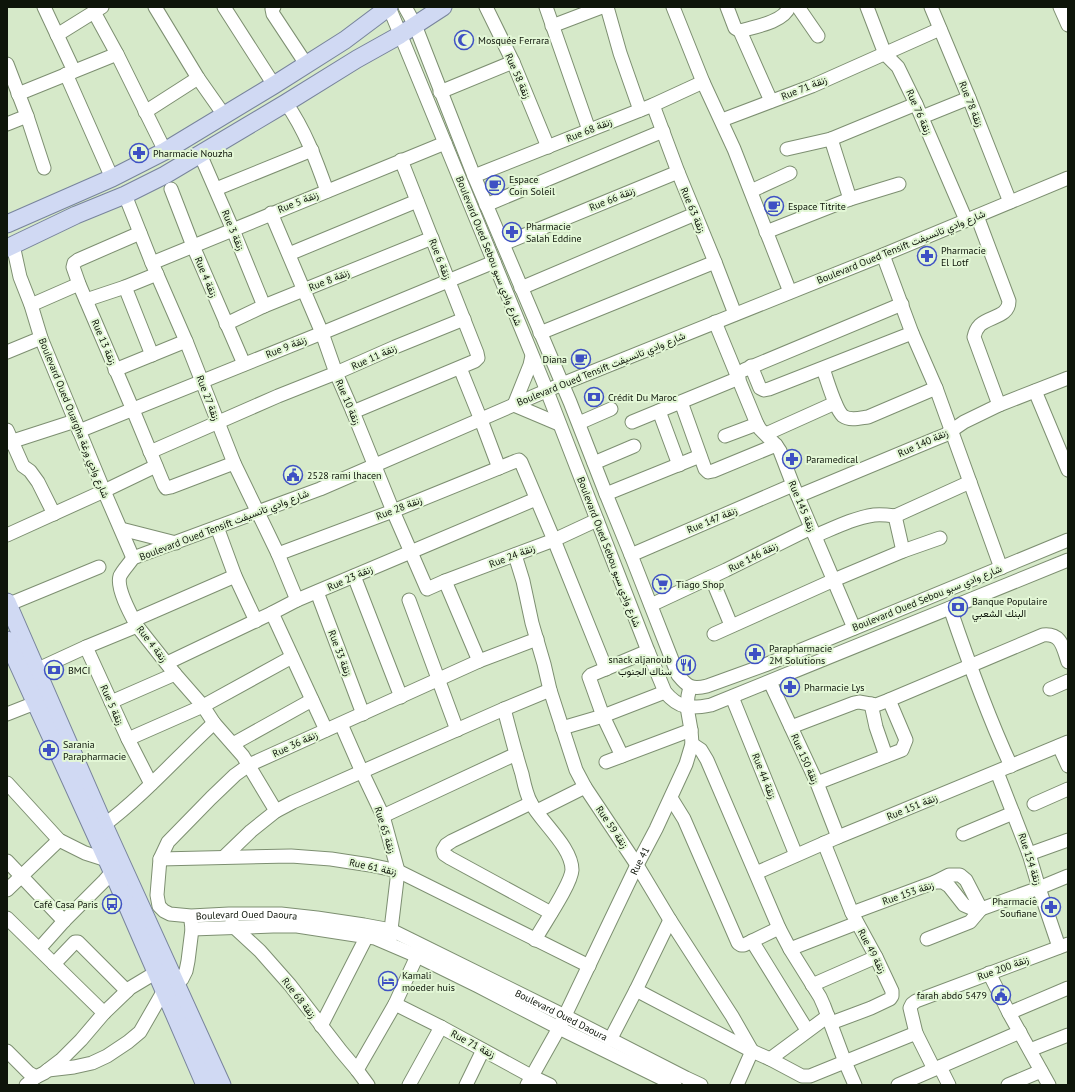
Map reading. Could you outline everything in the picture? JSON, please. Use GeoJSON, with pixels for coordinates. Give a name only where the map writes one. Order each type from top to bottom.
{"type":"FeatureCollection","features":[{"type":"Feature","properties":{"kind":"main road"},"geometry":{"type":"LineString","coordinates":[[7,224],[112,178],[165,151],[345,40],[389,7]]}},
{"type":"Feature","properties":{"kind":"main road"},"geometry":{"type":"LineString","coordinates":[[9,250],[76,215],[125,195],[165,175],[357,59],[400,35],[443,7]]}},
{"type":"Feature","properties":{"kind":"main road"},"geometry":{"type":"LineString","coordinates":[[7,604],[104,825],[170,988],[205,1085]]}},
{"type":"Feature","properties":{"kind":"main road"},"geometry":{"type":"LineString","coordinates":[[7,640],[109,866],[155,973],[170,988],[222,1085]]}},
{"type":"Feature","properties":{"kind":"street"},"geometry":{"type":"LineString","coordinates":[[44,7],[57,35],[70,73],[112,178]]}},
{"type":"Feature","properties":{"kind":"street"},"geometry":{"type":"LineString","coordinates":[[155,7],[198,78],[224,115]]}},
{"type":"Feature","properties":{"kind":"street"},"geometry":{"type":"LineString","coordinates":[[224,7],[274,85]]}},
{"type":"Feature","properties":{"kind":"street"},"geometry":{"type":"LineString","coordinates":[[274,7],[272,9],[273,14],[306,64]]}},
{"type":"Feature","properties":{"kind":"street","name":"Boulevard Oued Sebou شارع وادي سبو"},"geometry":{"type":"LineString","coordinates":[[389,7],[547,391],[648,651],[665,692],[669,698],[677,704],[687,707],[697,708],[711,705],[1068,560]]}},
{"type":"Feature","properties":{"kind":"street","name":"Boulevard Oued Sebou شارع وادي سبو"},"geometry":{"type":"LineString","coordinates":[[406,7],[415,25],[486,206],[579,423],[678,675],[690,687],[699,688],[707,686],[765,664],[1068,540]]}},
{"type":"Feature","properties":{"kind":"street","name":"Rue 58 زنقة"},"geometry":{"type":"LineString","coordinates":[[486,7],[513,62],[548,147]]}},
{"type":"Feature","properties":{"kind":"street"},"geometry":{"type":"LineString","coordinates":[[546,7],[589,130]]}},
{"type":"Feature","properties":{"kind":"street"},"geometry":{"type":"LineString","coordinates":[[552,26],[602,7]]}},
{"type":"Feature","properties":{"kind":"street"},"geometry":{"type":"LineString","coordinates":[[607,7],[620,53],[640,110]]}},
{"type":"Feature","properties":{"kind":"street"},"geometry":{"type":"LineString","coordinates":[[673,7],[704,82],[722,120],[790,292]]}},
{"type":"Feature","properties":{"kind":"street"},"geometry":{"type":"LineString","coordinates":[[727,7],[735,28],[740,31],[771,101]]}},
{"type":"Feature","properties":{"kind":"street"},"geometry":{"type":"LineString","coordinates":[[740,31],[773,21],[783,16],[789,7]]}},
{"type":"Feature","properties":{"kind":"street"},"geometry":{"type":"LineString","coordinates":[[798,7],[818,36]]}},
{"type":"Feature","properties":{"kind":"street","name":"Rue 76 زنقة"},"geometry":{"type":"LineString","coordinates":[[867,7],[885,54],[898,67],[971,218],[1009,301],[1009,306],[1006,311],[979,325],[974,336],[999,405]]}},
{"type":"Feature","properties":{"kind":"street","name":"Rue 78 زنقة"},"geometry":{"type":"LineString","coordinates":[[931,7],[1010,202]]}},
{"type":"Feature","properties":{"kind":"street"},"geometry":{"type":"LineString","coordinates":[[1060,7],[1068,25]]}},
{"type":"Feature","properties":{"kind":"street"},"geometry":{"type":"LineString","coordinates":[[57,35],[98,10],[117,54],[165,151]]}},
{"type":"Feature","properties":{"kind":"street","name":"Rue 71 زنقة"},"geometry":{"type":"LineString","coordinates":[[722,120],[812,86],[940,29]]}},
{"type":"Feature","properties":{"kind":"street"},"geometry":{"type":"LineString","coordinates":[[18,94],[117,54]]}},
{"type":"Feature","properties":{"kind":"street"},"geometry":{"type":"LineString","coordinates":[[440,92],[513,62]]}},
{"type":"Feature","properties":{"kind":"street"},"geometry":{"type":"LineString","coordinates":[[7,64],[27,116],[44,168]]}},
{"type":"Feature","properties":{"kind":"street"},"geometry":{"type":"LineString","coordinates":[[145,112],[198,78]]}},
{"type":"Feature","properties":{"kind":"street","name":"Rue 68 زنقة"},"geometry":{"type":"LineString","coordinates":[[474,176],[653,105],[704,82]]}},
{"type":"Feature","properties":{"kind":"street"},"geometry":{"type":"LineString","coordinates":[[922,117],[969,98]]}},
{"type":"Feature","properties":{"kind":"street"},"geometry":{"type":"LineString","coordinates":[[286,103],[302,129],[312,150],[327,191]]}},
{"type":"Feature","properties":{"kind":"street"},"geometry":{"type":"LineString","coordinates":[[787,149],[831,139],[916,104]]}},
{"type":"Feature","properties":{"kind":"street","name":"Rue 63 زنقة"},"geometry":{"type":"LineString","coordinates":[[653,105],[735,314]]}},
{"type":"Feature","properties":{"kind":"street"},"geometry":{"type":"LineString","coordinates":[[7,124],[27,116]]}},
{"type":"Feature","properties":{"kind":"street"},"geometry":{"type":"LineString","coordinates":[[486,206],[663,131]]}},
{"type":"Feature","properties":{"kind":"street"},"geometry":{"type":"LineString","coordinates":[[831,139],[850,199]]}},
{"type":"Feature","properties":{"kind":"street","name":"Rue 5 زنقة"},"geometry":{"type":"LineString","coordinates":[[86,300],[125,287],[193,246],[445,143]]}},
{"type":"Feature","properties":{"kind":"street"},"geometry":{"type":"LineString","coordinates":[[216,189],[312,150]]}},
{"type":"Feature","properties":{"kind":"street","name":"Rue 3 زنقة"},"geometry":{"type":"LineString","coordinates":[[200,154],[264,306]]}},
{"type":"Feature","properties":{"kind":"street","name":"Rue 6 زنقة"},"geometry":{"type":"LineString","coordinates":[[401,160],[477,353],[478,358],[475,362],[460,368]]}},
{"type":"Feature","properties":{"kind":"street","name":"Rue 66 زنقة"},"geometry":{"type":"LineString","coordinates":[[502,244],[678,172]]}},
{"type":"Feature","properties":{"kind":"street"},"geometry":{"type":"LineString","coordinates":[[751,191],[790,173]]}},
{"type":"Feature","properties":{"kind":"street","name":"Boulevard Oued Tensift شارع وادي تانسيفت"},"geometry":{"type":"LineString","coordinates":[[133,558],[320,488],[562,384],[883,255],[1068,178]]}},
{"type":"Feature","properties":{"kind":"street"},"geometry":{"type":"LineString","coordinates":[[766,232],[850,199],[899,184]]}},
{"type":"Feature","properties":{"kind":"street","name":"Rue 4 زنقة"},"geometry":{"type":"LineString","coordinates":[[171,189],[193,246],[244,364]]}},
{"type":"Feature","properties":{"kind":"street","name":"Rue 27 زنقة"},"geometry":{"type":"LineString","coordinates":[[125,195],[186,341],[234,463],[278,554],[297,600]]}},
{"type":"Feature","properties":{"kind":"street"},"geometry":{"type":"LineString","coordinates":[[289,254],[417,201]]}},
{"type":"Feature","properties":{"kind":"street","name":"Rue 10 زنقة"},"geometry":{"type":"LineString","coordinates":[[271,214],[322,333],[336,374],[427,590]]}},
{"type":"Feature","properties":{"kind":"street"},"geometry":{"type":"LineString","coordinates":[[521,288],[695,214]]}},
{"type":"Feature","properties":{"kind":"street","name":"Rue 13 زنقة"},"geometry":{"type":"LineString","coordinates":[[140,233],[74,263],[73,267],[79,284],[166,488],[234,463]]}},
{"type":"Feature","properties":{"kind":"street","name":"Rue 8 زنقة"},"geometry":{"type":"LineString","coordinates":[[226,324],[264,306],[432,238]]}},
{"type":"Feature","properties":{"kind":"street","name":"Boulevard Oued Ouargha شارع وادي ورغة"},"geometry":{"type":"LineString","coordinates":[[9,250],[31,304],[41,338],[133,558]]}},
{"type":"Feature","properties":{"kind":"street"},"geometry":{"type":"LineString","coordinates":[[883,255],[912,333],[936,388],[1001,568]]}},
{"type":"Feature","properties":{"kind":"street","name":"Rue 9 زنقة"},"geometry":{"type":"LineString","coordinates":[[9,438],[77,426],[133,410],[494,262]]}},
{"type":"Feature","properties":{"kind":"street"},"geometry":{"type":"LineString","coordinates":[[540,333],[715,262]]}},
{"type":"Feature","properties":{"kind":"street"},"geometry":{"type":"LineString","coordinates":[[31,304],[79,284]]}},
{"type":"Feature","properties":{"kind":"street"},"geometry":{"type":"LineString","coordinates":[[125,287],[152,355]]}},
{"type":"Feature","properties":{"kind":"street"},"geometry":{"type":"LineString","coordinates":[[632,422],[681,402],[738,375],[752,366],[902,304]]}},
{"type":"Feature","properties":{"kind":"street","name":"Rue 11 زنقة"},"geometry":{"type":"LineString","coordinates":[[150,452],[278,396],[336,374],[395,347],[464,319]]}},
{"type":"Feature","properties":{"kind":"street","name":"Rue 145 زنقة"},"geometry":{"type":"LineString","coordinates":[[715,322],[757,424],[776,444],[780,451],[795,490],[854,628]]}},
{"type":"Feature","properties":{"kind":"street"},"geometry":{"type":"LineString","coordinates":[[752,366],[760,388],[764,390],[912,333]]}},
{"type":"Feature","properties":{"kind":"street"},"geometry":{"type":"LineString","coordinates":[[7,352],[41,338]]}},
{"type":"Feature","properties":{"kind":"street"},"geometry":{"type":"LineString","coordinates":[[115,370],[186,341]]}},
{"type":"Feature","properties":{"kind":"street"},"geometry":{"type":"LineString","coordinates":[[532,356],[530,365],[514,404],[560,424]]}},
{"type":"Feature","properties":{"kind":"street"},"geometry":{"type":"LineString","coordinates":[[353,412],[460,368],[499,468]]}},
{"type":"Feature","properties":{"kind":"street"},"geometry":{"type":"LineString","coordinates":[[823,368],[834,403],[842,416],[850,419],[868,417],[936,388]]}},
{"type":"Feature","properties":{"kind":"street","name":"Rue 140 زنقة"},"geometry":{"type":"LineString","coordinates":[[795,490],[935,439],[952,431],[964,422],[999,405],[1068,378]]}},
{"type":"Feature","properties":{"kind":"street"},"geometry":{"type":"LineString","coordinates":[[1035,391],[1068,470]]}},
{"type":"Feature","properties":{"kind":"street"},"geometry":{"type":"LineString","coordinates":[[681,402],[700,456],[708,472],[776,444]]}},
{"type":"Feature","properties":{"kind":"street"},"geometry":{"type":"LineString","coordinates":[[766,434],[834,403]]}},
{"type":"Feature","properties":{"kind":"street"},"geometry":{"type":"LineString","coordinates":[[579,423],[611,409]]}},
{"type":"Feature","properties":{"kind":"street"},"geometry":{"type":"LineString","coordinates":[[659,411],[679,465]]}},
{"type":"Feature","properties":{"kind":"street"},"geometry":{"type":"LineString","coordinates":[[725,436],[757,424]]}},
{"type":"Feature","properties":{"kind":"street"},"geometry":{"type":"LineString","coordinates":[[9,438],[23,466],[29,470],[38,482],[54,514]]}},
{"type":"Feature","properties":{"kind":"street"},"geometry":{"type":"LineString","coordinates":[[594,463],[634,446]]}},
{"type":"Feature","properties":{"kind":"street"},"geometry":{"type":"LineString","coordinates":[[606,494],[700,456]]}},
{"type":"Feature","properties":{"kind":"street","name":"Rue 28 زنقة"},"geometry":{"type":"LineString","coordinates":[[278,554],[393,511],[516,460],[521,462],[536,499]]}},
{"type":"Feature","properties":{"kind":"street"},"geometry":{"type":"LineString","coordinates":[[7,535],[156,466]]}},
{"type":"Feature","properties":{"kind":"street"},"geometry":{"type":"LineString","coordinates":[[903,551],[896,516],[970,482]]}},
{"type":"Feature","properties":{"kind":"street","name":"Rue 147 زنقة"},"geometry":{"type":"LineString","coordinates":[[631,555],[795,490]]}},
{"type":"Feature","properties":{"kind":"street"},"geometry":{"type":"LineString","coordinates":[[536,499],[606,669]]}},
{"type":"Feature","properties":{"kind":"street","name":"Rue 23 زنقة"},"geometry":{"type":"LineString","coordinates":[[167,663],[297,600],[536,499]]}},
{"type":"Feature","properties":{"kind":"street","name":"Rue 146 زنقة"},"geometry":{"type":"LineString","coordinates":[[651,605],[813,532],[874,515],[886,514],[896,516]]}},
{"type":"Feature","properties":{"kind":"street","name":"Rue 24 زنقة"},"geometry":{"type":"LineString","coordinates":[[427,590],[445,581],[554,540],[597,520]]}},
{"type":"Feature","properties":{"kind":"street"},"geometry":{"type":"LineString","coordinates":[[217,527],[235,576],[256,620]]}},
{"type":"Feature","properties":{"kind":"street"},"geometry":{"type":"LineString","coordinates":[[120,529],[176,543]]}},
{"type":"Feature","properties":{"kind":"street"},"geometry":{"type":"LineString","coordinates":[[714,634],[731,625],[834,580],[903,551],[940,538]]}},
{"type":"Feature","properties":{"kind":"street","name":"Rue 59 زنقة"},"geometry":{"type":"LineString","coordinates":[[515,555],[523,580],[532,623],[550,690],[576,770],[585,787],[637,865],[670,920],[732,1016],[752,1052]]}},
{"type":"Feature","properties":{"kind":"street","name":"Rue 4 زنقة"},"geometry":{"type":"LineString","coordinates":[[133,558],[120,576],[119,582],[120,590],[136,623],[203,706],[214,723],[243,756],[276,811]]}},
{"type":"Feature","properties":{"kind":"street"},"geometry":{"type":"LineString","coordinates":[[7,604],[99,567]]}},
{"type":"Feature","properties":{"kind":"street"},"geometry":{"type":"LineString","coordinates":[[36,670],[235,576]]}},
{"type":"Feature","properties":{"kind":"street"},"geometry":{"type":"LineString","coordinates":[[354,576],[402,697]]}},
{"type":"Feature","properties":{"kind":"street"},"geometry":{"type":"LineString","coordinates":[[711,577],[731,625]]}},
{"type":"Feature","properties":{"kind":"street"},"geometry":{"type":"LineString","coordinates":[[445,581],[479,661]]}},
{"type":"Feature","properties":{"kind":"street","name":"Rue 33 زنقة"},"geometry":{"type":"LineString","coordinates":[[317,592],[363,714]]}},
{"type":"Feature","properties":{"kind":"street"},"geometry":{"type":"LineString","coordinates":[[409,600],[457,730]]}},
{"type":"Feature","properties":{"kind":"street"},"geometry":{"type":"LineString","coordinates":[[950,608],[970,666],[998,738],[1011,766]]}},
{"type":"Feature","properties":{"kind":"street"},"geometry":{"type":"LineString","coordinates":[[272,613],[326,730]]}},
{"type":"Feature","properties":{"kind":"street"},"geometry":{"type":"LineString","coordinates":[[791,727],[854,703],[859,702],[876,704],[890,700],[1043,635],[1054,636],[1065,645],[1068,662]]}},
{"type":"Feature","properties":{"kind":"street","name":"Rue 36 زنقة"},"geometry":{"type":"LineString","coordinates":[[191,916],[170,914],[159,906],[157,895],[160,859],[168,842],[236,775],[249,765],[326,730],[479,661],[537,639]]}},
{"type":"Feature","properties":{"kind":"street","name":"Rue 5 زنقة"},"geometry":{"type":"LineString","coordinates":[[86,647],[128,739],[151,784]]}},
{"type":"Feature","properties":{"kind":"street"},"geometry":{"type":"LineString","coordinates":[[622,756],[603,716],[589,677],[648,651]]}},
{"type":"Feature","properties":{"kind":"street"},"geometry":{"type":"LineString","coordinates":[[128,739],[203,706],[292,656]]}},
{"type":"Feature","properties":{"kind":"street"},"geometry":{"type":"LineString","coordinates":[[111,702],[176,674]]}},
{"type":"Feature","properties":{"kind":"street","name":"Rue 150 زنقة"},"geometry":{"type":"LineString","coordinates":[[770,682],[817,783],[838,837]]}},
{"type":"Feature","properties":{"kind":"street"},"geometry":{"type":"LineString","coordinates":[[1050,688],[1068,682]]}},
{"type":"Feature","properties":{"kind":"street","name":"Rue 41"},"geometry":{"type":"LineString","coordinates":[[529,1080],[559,1028],[686,764],[692,744],[687,707],[690,687]]}},
{"type":"Feature","properties":{"kind":"street"},"geometry":{"type":"LineString","coordinates":[[224,857],[251,831],[276,811],[337,782],[550,690]]}},
{"type":"Feature","properties":{"kind":"street"},"geometry":{"type":"LineString","coordinates":[[562,728],[603,716],[665,692]]}},
{"type":"Feature","properties":{"kind":"street","name":"Rue 44 زنقة"},"geometry":{"type":"LineString","coordinates":[[732,697],[796,855]]}},
{"type":"Feature","properties":{"kind":"street"},"geometry":{"type":"LineString","coordinates":[[233,744],[312,700]]}},
{"type":"Feature","properties":{"kind":"street"},"geometry":{"type":"LineString","coordinates":[[817,783],[902,750],[906,740],[890,700]]}},
{"type":"Feature","properties":{"kind":"street"},"geometry":{"type":"LineString","coordinates":[[7,714],[35,703]]}},
{"type":"Feature","properties":{"kind":"street"},"geometry":{"type":"LineString","coordinates":[[871,704],[876,727],[886,756]]}},
{"type":"Feature","properties":{"kind":"street"},"geometry":{"type":"LineString","coordinates":[[504,709],[516,754],[534,807],[564,849],[572,869],[571,878],[534,940]]}},
{"type":"Feature","properties":{"kind":"street"},"geometry":{"type":"LineString","coordinates":[[104,825],[151,784],[214,723]]}},
{"type":"Feature","properties":{"kind":"street","name":"Rue 65 زنقة"},"geometry":{"type":"LineString","coordinates":[[341,724],[383,816],[398,871],[390,944]]}},
{"type":"Feature","properties":{"kind":"street"},"geometry":{"type":"LineString","coordinates":[[606,762],[691,730]]}},
{"type":"Feature","properties":{"kind":"street"},"geometry":{"type":"LineString","coordinates":[[692,744],[700,750],[707,760],[790,949],[820,997],[855,1085]]}},
{"type":"Feature","properties":{"kind":"street"},"geometry":{"type":"LineString","coordinates":[[1064,744],[1068,766]]}},
{"type":"Feature","properties":{"kind":"street","name":"Rue 151 زنقة"},"geometry":{"type":"LineString","coordinates":[[756,873],[838,837],[1064,744]]}},
{"type":"Feature","properties":{"kind":"street"},"geometry":{"type":"LineString","coordinates":[[383,816],[516,754]]}},
{"type":"Feature","properties":{"kind":"street","name":"Rue 154 زنقة"},"geometry":{"type":"LineString","coordinates":[[997,772],[1029,854],[1039,888],[1064,945]]}},
{"type":"Feature","properties":{"kind":"street"},"geometry":{"type":"LineString","coordinates":[[7,783],[59,840],[109,866],[104,881],[64,921],[39,949]]}},
{"type":"Feature","properties":{"kind":"street"},"geometry":{"type":"LineString","coordinates":[[551,913],[450,858],[444,854],[443,850],[446,845],[452,841],[585,787]]}},
{"type":"Feature","properties":{"kind":"street"},"geometry":{"type":"LineString","coordinates":[[1034,804],[1068,789]]}},
{"type":"Feature","properties":{"kind":"street"},"geometry":{"type":"LineString","coordinates":[[670,798],[684,819],[738,943],[744,945],[780,928]]}},
{"type":"Feature","properties":{"kind":"street"},"geometry":{"type":"LineString","coordinates":[[963,834],[1013,813]]}},
{"type":"Feature","properties":{"kind":"street"},"geometry":{"type":"LineString","coordinates":[[7,890],[59,840]]}},
{"type":"Feature","properties":{"kind":"street"},"geometry":{"type":"LineString","coordinates":[[1029,854],[1068,840]]}},
{"type":"Feature","properties":{"kind":"street","name":"Rue 49 زنقة"},"geometry":{"type":"LineString","coordinates":[[824,843],[854,918],[876,957],[892,991],[892,996],[890,999],[871,1008],[829,1019]]}},
{"type":"Feature","properties":{"kind":"street","name":"Rue 61 زنقة"},"geometry":{"type":"LineString","coordinates":[[160,859],[291,856],[331,859],[398,871],[534,940],[589,966]]}},
{"type":"Feature","properties":{"kind":"street"},"geometry":{"type":"LineString","coordinates":[[7,861],[64,921]]}},
{"type":"Feature","properties":{"kind":"street"},"geometry":{"type":"LineString","coordinates":[[927,939],[970,922],[981,909],[1068,876]]}},
{"type":"Feature","properties":{"kind":"street","name":"Rue 153 زنقة"},"geometry":{"type":"LineString","coordinates":[[790,949],[854,918],[935,882],[943,882],[949,886],[964,905],[971,908],[981,909]]}},
{"type":"Feature","properties":{"kind":"street","name":"Rue 68 زنقة"},"geometry":{"type":"LineString","coordinates":[[229,914],[234,927],[260,952],[290,985],[368,1085]]}},
{"type":"Feature","properties":{"kind":"street","name":"Boulevard Oued Daoura"},"geometry":{"type":"LineString","coordinates":[[675,1085],[417,956],[375,938],[297,926],[192,929],[191,916],[281,914],[317,918],[391,930],[701,1085]]}},
{"type":"Feature","properties":{"kind":"street"},"geometry":{"type":"LineString","coordinates":[[7,918],[104,1013]]}},
{"type":"Feature","properties":{"kind":"street"},"geometry":{"type":"LineString","coordinates":[[610,1040],[670,920]]}},
{"type":"Feature","properties":{"kind":"street"},"geometry":{"type":"LineString","coordinates":[[48,1070],[92,1063],[107,1056],[140,1032],[170,988],[182,980],[186,971],[192,929]]}},
{"type":"Feature","properties":{"kind":"street"},"geometry":{"type":"LineString","coordinates":[[321,1026],[367,936]]}},
{"type":"Feature","properties":{"kind":"street"},"geometry":{"type":"LineString","coordinates":[[752,941],[808,1030]]}},
{"type":"Feature","properties":{"kind":"street"},"geometry":{"type":"LineString","coordinates":[[54,964],[75,942],[78,942],[127,991]]}},
{"type":"Feature","properties":{"kind":"street","name":"Rue 200 زنقة"},"geometry":{"type":"LineString","coordinates":[[916,1033],[910,1008],[916,1001],[1064,945]]}},
{"type":"Feature","properties":{"kind":"street"},"geometry":{"type":"LineString","coordinates":[[357,1070],[394,1004],[417,956]]}},
{"type":"Feature","properties":{"kind":"street"},"geometry":{"type":"LineString","coordinates":[[812,985],[876,957]]}},
{"type":"Feature","properties":{"kind":"street"},"geometry":{"type":"LineString","coordinates":[[26,1085],[60,1060],[76,1045],[104,1013],[130,988],[155,973]]}},
{"type":"Feature","properties":{"kind":"street"},"geometry":{"type":"LineString","coordinates":[[989,973],[1009,1013],[1049,1085]]}},
{"type":"Feature","properties":{"kind":"street"},"geometry":{"type":"LineString","coordinates":[[1009,1013],[1068,988]]}},
{"type":"Feature","properties":{"kind":"street"},"geometry":{"type":"LineString","coordinates":[[636,990],[752,1052],[770,1059],[802,1076],[810,1076],[916,1033],[949,1085]]}},
{"type":"Feature","properties":{"kind":"street","name":"Rue 71 زنقة"},"geometry":{"type":"LineString","coordinates":[[394,1004],[484,1050],[529,1080],[550,1085]]}},
{"type":"Feature","properties":{"kind":"street"},"geometry":{"type":"LineString","coordinates":[[770,1059],[808,1030],[829,1019]]}},
{"type":"Feature","properties":{"kind":"street"},"geometry":{"type":"LineString","coordinates":[[409,1085],[441,1027]]}},
{"type":"Feature","properties":{"kind":"street"},"geometry":{"type":"LineString","coordinates":[[898,1085],[1020,1032]]}},
{"type":"Feature","properties":{"kind":"street"},"geometry":{"type":"LineString","coordinates":[[1030,1050],[1068,1035]]}},
{"type":"Feature","properties":{"kind":"street"},"geometry":{"type":"LineString","coordinates":[[466,1085],[484,1050]]}},
{"type":"Feature","properties":{"kind":"street"},"geometry":{"type":"LineString","coordinates":[[7,1051],[29,1073],[36,1077]]}},
{"type":"Feature","properties":{"kind":"street"},"geometry":{"type":"LineString","coordinates":[[737,1085],[752,1052]]}},
{"type":"Feature","properties":{"kind":"street"},"geometry":{"type":"LineString","coordinates":[[1013,1084],[1041,1071]]}},
{"type":"Feature","properties":{"kind":"place","name":"Mosquée Ferrara"},"geometry":{"type":"Point","coordinates":[464,40]}},
{"type":"Feature","properties":{"kind":"place","name":"Pharmacie Nouzha"},"geometry":{"type":"Point","coordinates":[139,153]}},
{"type":"Feature","properties":{"kind":"place","name":"Espace Coin Soleil"},"geometry":{"type":"Point","coordinates":[495,185]}},
{"type":"Feature","properties":{"kind":"place","name":"Espace Titrite"},"geometry":{"type":"Point","coordinates":[774,206]}},
{"type":"Feature","properties":{"kind":"place","name":"Pharmacie Salah Eddine"},"geometry":{"type":"Point","coordinates":[512,232]}},
{"type":"Feature","properties":{"kind":"place","name":"Pharmacie El Lotf"},"geometry":{"type":"Point","coordinates":[927,256]}},
{"type":"Feature","properties":{"kind":"place","name":"Diana"},"geometry":{"type":"Point","coordinates":[581,359]}},
{"type":"Feature","properties":{"kind":"place","name":"Crédit Du Maroc"},"geometry":{"type":"Point","coordinates":[594,397]}},
{"type":"Feature","properties":{"kind":"place","name":"Paramedical"},"geometry":{"type":"Point","coordinates":[792,459]}},
{"type":"Feature","properties":{"kind":"place","name":"2528 rami lhacen"},"geometry":{"type":"Point","coordinates":[293,475]}},
{"type":"Feature","properties":{"kind":"place","name":"Tiago Shop"},"geometry":{"type":"Point","coordinates":[662,584]}},
{"type":"Feature","properties":{"kind":"place","name":"Banque Populaire البنك الشعبي"},"geometry":{"type":"Point","coordinates":[958,607]}},
{"type":"Feature","properties":{"kind":"place","name":"Parapharmacie 2M Solutions"},"geometry":{"type":"Point","coordinates":[755,654]}},
{"type":"Feature","properties":{"kind":"place","name":"snack aljanoub سناك الجنوب"},"geometry":{"type":"Point","coordinates":[686,665]}},
{"type":"Feature","properties":{"kind":"place","name":"BMCI"},"geometry":{"type":"Point","coordinates":[54,670]}},
{"type":"Feature","properties":{"kind":"place","name":"Pharmacie Lys"},"geometry":{"type":"Point","coordinates":[790,687]}},
{"type":"Feature","properties":{"kind":"place","name":"Sarania Parapharmacie"},"geometry":{"type":"Point","coordinates":[49,750]}},
{"type":"Feature","properties":{"kind":"place","name":"Café Casa Paris"},"geometry":{"type":"Point","coordinates":[112,904]}},
{"type":"Feature","properties":{"kind":"place","name":"Pharmacie Soufiane"},"geometry":{"type":"Point","coordinates":[1051,907]}},
{"type":"Feature","properties":{"kind":"place","name":"Kamali moeder huis"},"geometry":{"type":"Point","coordinates":[388,981]}},
{"type":"Feature","properties":{"kind":"place","name":"farah abdo 5479"},"geometry":{"type":"Point","coordinates":[1001,995]}}]}
